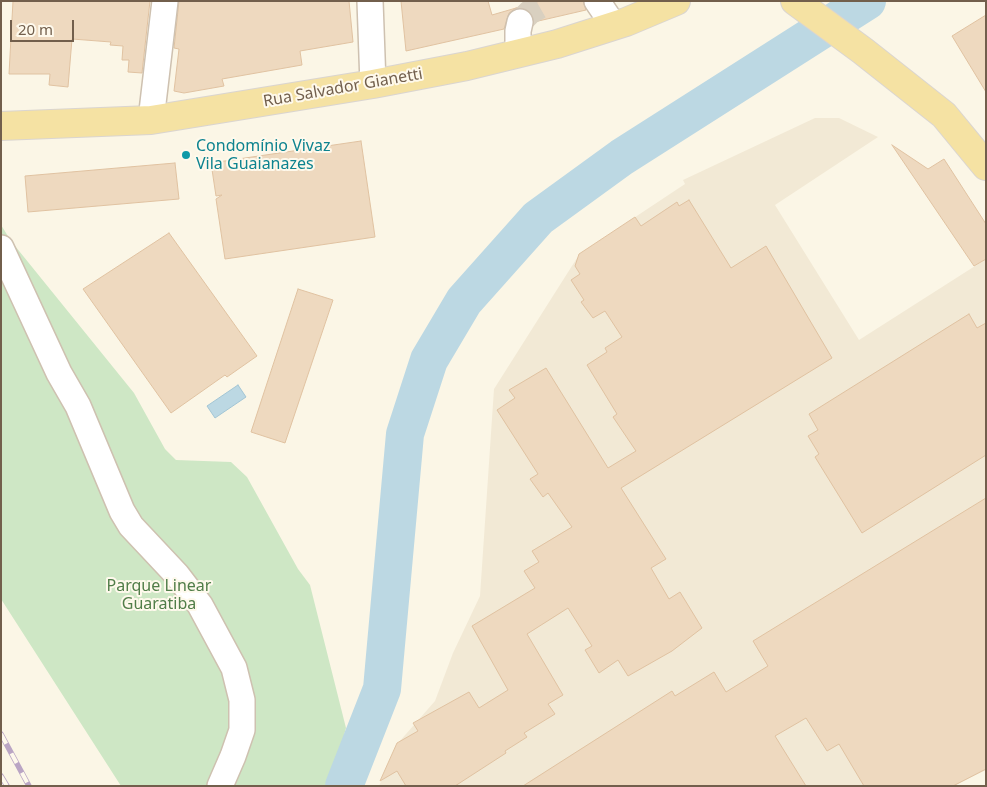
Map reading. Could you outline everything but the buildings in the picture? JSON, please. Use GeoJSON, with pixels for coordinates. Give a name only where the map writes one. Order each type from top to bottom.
{"type":"FeatureCollection","features":[{"type":"Feature","properties":{"kind":"main road","name":"Rua Salvador Gianetti"},"geometry":{"type":"LineString","coordinates":[[1,126],[151,120],[373,84],[557,44],[614,26],[676,1]]}},
{"type":"Feature","properties":{"kind":"main road"},"geometry":{"type":"LineString","coordinates":[[795,1],[863,51],[944,115],[986,166]]}},
{"type":"Feature","properties":{"kind":"street"},"geometry":{"type":"LineString","coordinates":[[151,120],[165,1]]}},
{"type":"Feature","properties":{"kind":"street"},"geometry":{"type":"LineString","coordinates":[[370,1],[373,84]]}},
{"type":"Feature","properties":{"kind":"street"},"geometry":{"type":"LineString","coordinates":[[597,1],[614,26]]}},
{"type":"Feature","properties":{"kind":"street"},"geometry":{"type":"LineString","coordinates":[[518,53],[520,22]]}},
{"type":"Feature","properties":{"kind":"street"},"geometry":{"type":"LineString","coordinates":[[1,248],[54,364],[78,406],[122,511],[131,526],[177,575],[200,605],[234,668],[242,700],[242,730],[234,756],[220,786]]}},
{"type":"Feature","properties":{"kind":"shaded area"},"geometry":{"type":"Polygon","coordinates":[[[815,118],[839,118],[878,137],[775,205],[859,340],[986,259],[986,770],[954,786],[379,786],[399,742],[435,701],[453,653],[480,596],[494,389],[577,258],[581,253],[685,184],[683,180],[815,118]]]}},
{"type":"Feature","properties":{"kind":"green space","name":"Parque Linear Guaratiba"},"geometry":{"type":"Polygon","coordinates":[[[1,225],[11,241],[134,393],[165,449],[176,460],[231,462],[247,477],[298,569],[310,585],[346,728],[330,786],[121,786],[1,599],[1,225]]]}},
{"type":"Feature","properties":{"kind":"water"},"geometry":{"type":"Polygon","coordinates":[[[238,385],[246,397],[215,418],[207,406],[238,385]]]}},
{"type":"Feature","properties":{"kind":"waterway"},"geometry":{"type":"LineString","coordinates":[[344,786],[382,689],[405,434],[429,360],[464,301],[538,218],[622,157],[867,1]]}},
{"type":"Feature","properties":{"kind":"tunnel"},"geometry":{"type":"LineString","coordinates":[[520,22],[530,12],[549,1]]}},
{"type":"Feature","properties":{"kind":"railway"},"geometry":{"type":"LineString","coordinates":[[1,734],[29,786]]}},
{"type":"Feature","properties":{"kind":"railway"},"geometry":{"type":"LineString","coordinates":[[1,776],[7,786]]}},
{"type":"Feature","properties":{"kind":"place","name":"Condomínio Vivaz Vila Guaianazes"},"geometry":{"type":"Point","coordinates":[186,155]}}]}
